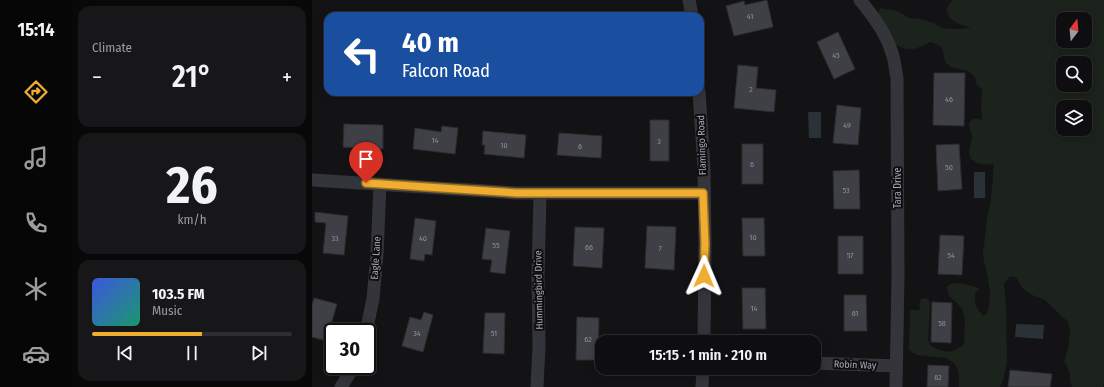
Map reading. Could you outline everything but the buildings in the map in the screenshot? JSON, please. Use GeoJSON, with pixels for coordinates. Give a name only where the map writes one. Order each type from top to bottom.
{"type":"FeatureCollection","features":[{"type":"Feature","properties":{"kind":"street"},"geometry":{"type":"LineString","coordinates":[[689,0],[691,12]]}},
{"type":"Feature","properties":{"kind":"street","name":"Tara Drive"},"geometry":{"type":"LineString","coordinates":[[860,0],[873,16],[886,39],[893,54],[897,78],[898,278],[896,387]]}},
{"type":"Feature","properties":{"kind":"street","name":"Flamingo Road"},"geometry":{"type":"LineString","coordinates":[[700,96],[704,168],[704,335]]}},
{"type":"Feature","properties":{"kind":"street"},"geometry":{"type":"LineString","coordinates":[[312,180],[540,194],[703,193]]}},
{"type":"Feature","properties":{"kind":"street","name":"Eagle Lane"},"geometry":{"type":"LineString","coordinates":[[368,323],[373,299],[377,254],[380,184]]}},
{"type":"Feature","properties":{"kind":"street","name":"Hummingbird Drive"},"geometry":{"type":"LineString","coordinates":[[537,387],[540,348],[538,277],[540,194]]}},
{"type":"Feature","properties":{"kind":"street","name":"Robin Way"},"geometry":{"type":"LineString","coordinates":[[821,363],[896,366]]}},
{"type":"Feature","properties":{"kind":"street"},"geometry":{"type":"LineString","coordinates":[[341,387],[348,375]]}},
{"type":"Feature","properties":{"kind":"street"},"geometry":{"type":"LineString","coordinates":[[702,387],[703,375]]}},
{"type":"Feature","properties":{"kind":"shaded area"},"geometry":{"type":"Polygon","coordinates":[[[953,0],[1104,0],[1103,387],[1072,387],[1070,373],[1064,361],[1068,349],[1070,331],[1068,322],[1045,300],[1032,295],[1022,288],[1017,278],[1010,276],[1004,284],[1006,305],[1007,363],[1000,387],[959,387],[959,372],[954,363],[946,358],[917,355],[909,350],[910,310],[921,310],[919,305],[921,299],[925,298],[929,300],[930,305],[928,340],[932,347],[949,352],[956,350],[964,344],[965,320],[962,308],[949,296],[947,287],[950,284],[958,283],[980,289],[975,293],[975,303],[977,308],[983,316],[987,314],[989,307],[990,293],[983,253],[991,199],[994,164],[974,162],[969,151],[972,138],[969,123],[975,118],[982,120],[982,90],[976,83],[975,77],[968,71],[951,67],[945,62],[942,47],[931,42],[913,49],[899,46],[893,42],[889,38],[883,26],[878,12],[881,8],[897,11],[909,18],[934,23],[942,28],[971,28],[954,21],[948,15],[946,10],[953,0]]]}},
{"type":"Feature","properties":{"kind":"shaded area"},"geometry":{"type":"Polygon","coordinates":[[[808,112],[821,112],[821,138],[809,138],[808,112]]]}},
{"type":"Feature","properties":{"kind":"shaded area"},"geometry":{"type":"Polygon","coordinates":[[[974,172],[985,172],[985,198],[974,198],[974,172]]]}},
{"type":"Feature","properties":{"kind":"shaded area"},"geometry":{"type":"Polygon","coordinates":[[[1016,324],[1044,325],[1043,339],[1015,337],[1016,324]]]}},
{"type":"Feature","properties":{"kind":"route"},"geometry":{"type":"LineString","coordinates":[[366,183],[517,193],[703,193],[705,244],[704,276]]}}]}
